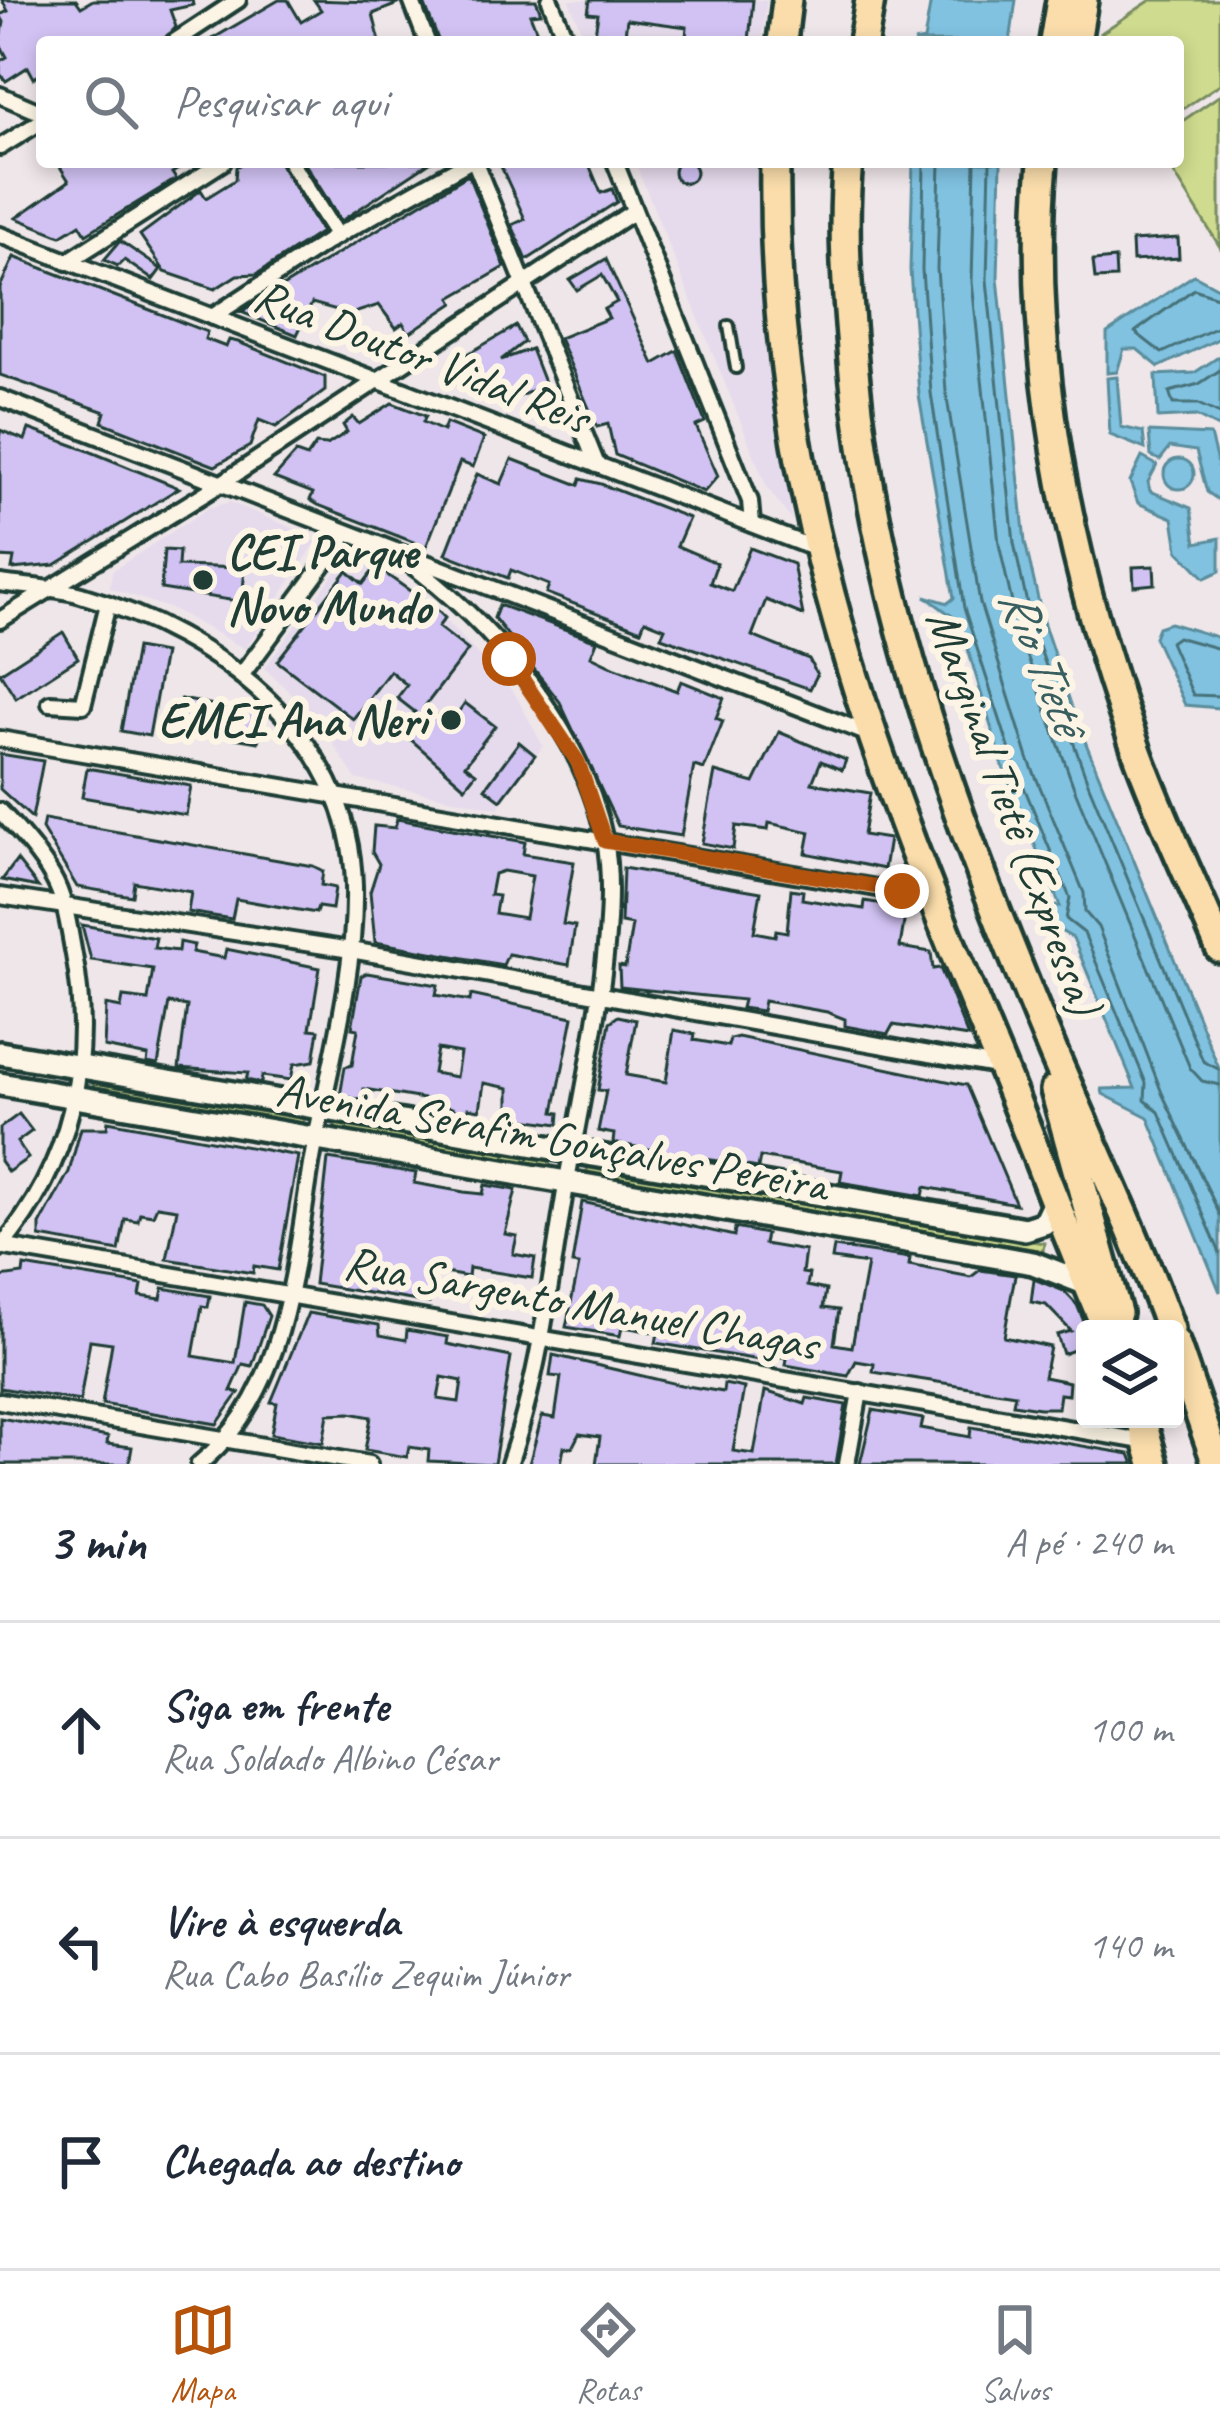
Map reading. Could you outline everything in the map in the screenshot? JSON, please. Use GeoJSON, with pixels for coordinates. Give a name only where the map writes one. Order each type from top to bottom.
{"type":"FeatureCollection","features":[{"type":"Feature","properties":{"kind":"highway"},"geometry":{"type":"LineString","coordinates":[[783,36],[787,0]]}},
{"type":"Feature","properties":{"kind":"highway"},"geometry":{"type":"LineString","coordinates":[[849,36],[853,0]]}},
{"type":"Feature","properties":{"kind":"highway"},"geometry":{"type":"LineString","coordinates":[[864,36],[870,0]]}},
{"type":"Feature","properties":{"kind":"highway"},"geometry":{"type":"LineString","coordinates":[[1055,36],[1061,0]]}},
{"type":"Feature","properties":{"kind":"highway"},"geometry":{"type":"LineString","coordinates":[[1077,36],[1083,0]]}},
{"type":"Feature","properties":{"kind":"highway"},"geometry":{"type":"LineString","coordinates":[[776,168],[788,403],[816,549],[869,734],[1102,1320]]}},
{"type":"Feature","properties":{"kind":"highway","name":"Marginal Tietê (Expressa)"},"geometry":{"type":"LineString","coordinates":[[848,168],[849,317],[861,446],[893,613],[934,749],[1052,1050],[1166,1320]]}},
{"type":"Feature","properties":{"kind":"highway"},"geometry":{"type":"LineString","coordinates":[[1044,168],[1045,366],[1080,565],[1135,747],[1220,948]]}},
{"type":"Feature","properties":{"kind":"highway"},"geometry":{"type":"LineString","coordinates":[[1052,1050],[1055,1097],[1119,1320]]}},
{"type":"Feature","properties":{"kind":"highway"},"geometry":{"type":"LineString","coordinates":[[1184,1369],[1217,1464]]}},
{"type":"Feature","properties":{"kind":"main road","name":"Avenida Serafim Gonçalves Pereira"},"geometry":{"type":"LineString","coordinates":[[0,1053],[1025,1229],[1044,1222],[1055,1200]]}},
{"type":"Feature","properties":{"kind":"main road","name":"Avenida Serafim Gonçalves Pereira"},"geometry":{"type":"LineString","coordinates":[[0,1084],[1033,1263],[1087,1284]]}},
{"type":"Feature","properties":{"kind":"street"},"geometry":{"type":"LineString","coordinates":[[183,36],[238,0]]}},
{"type":"Feature","properties":{"kind":"street"},"geometry":{"type":"LineString","coordinates":[[411,0],[423,36]]}},
{"type":"Feature","properties":{"kind":"street"},"geometry":{"type":"LineString","coordinates":[[550,0],[565,36]]}},
{"type":"Feature","properties":{"kind":"street"},"geometry":{"type":"LineString","coordinates":[[0,95],[36,114]]}},
{"type":"Feature","properties":{"kind":"street"},"geometry":{"type":"LineString","coordinates":[[0,147],[36,121]]}},
{"type":"Feature","properties":{"kind":"street"},"geometry":{"type":"LineString","coordinates":[[67,262],[201,168]]}},
{"type":"Feature","properties":{"kind":"street"},"geometry":{"type":"LineString","coordinates":[[294,168],[337,236]]}},
{"type":"Feature","properties":{"kind":"street"},"geometry":{"type":"LineString","coordinates":[[212,316],[337,236],[460,168]]}},
{"type":"Feature","properties":{"kind":"street"},"geometry":{"type":"LineString","coordinates":[[474,168],[597,465]]}},
{"type":"Feature","properties":{"kind":"street"},"geometry":{"type":"LineString","coordinates":[[617,168],[750,501],[752,524]]}},
{"type":"Feature","properties":{"kind":"street"},"geometry":{"type":"LineString","coordinates":[[0,620],[222,483],[634,212]]}},
{"type":"Feature","properties":{"kind":"street","name":"Rua Doutor Vidal Reis"},"geometry":{"type":"LineString","coordinates":[[0,235],[816,549]]}},
{"type":"Feature","properties":{"kind":"street"},"geometry":{"type":"LineString","coordinates":[[0,398],[869,734]]}},
{"type":"Feature","properties":{"kind":"street"},"geometry":{"type":"LineString","coordinates":[[243,673],[346,534]]}},
{"type":"Feature","properties":{"kind":"street"},"geometry":{"type":"LineString","coordinates":[[401,556],[464,605],[543,704],[578,762],[605,841],[598,996],[541,1336],[509,1464]]}},
{"type":"Feature","properties":{"kind":"street"},"geometry":{"type":"LineString","coordinates":[[0,583],[50,588],[108,604],[194,643],[243,673],[308,747],[347,825],[355,885],[351,950],[290,1292],[266,1373],[230,1439],[199,1464]]}},
{"type":"Feature","properties":{"kind":"street"},"geometry":{"type":"LineString","coordinates":[[50,703],[83,705],[108,604]]}},
{"type":"Feature","properties":{"kind":"street"},"geometry":{"type":"LineString","coordinates":[[0,739],[930,897]]}},
{"type":"Feature","properties":{"kind":"street"},"geometry":{"type":"LineString","coordinates":[[0,811],[52,875],[65,907],[83,1003],[80,1066],[59,1154],[31,1209],[1,1247]]}},
{"type":"Feature","properties":{"kind":"street"},"geometry":{"type":"LineString","coordinates":[[0,896],[351,950],[1002,1067]]}},
{"type":"Feature","properties":{"kind":"street","name":"Rua Sargento Manuel Chagas"},"geometry":{"type":"LineString","coordinates":[[1,1247],[290,1292],[1148,1442]]}},
{"type":"Feature","properties":{"kind":"street"},"geometry":{"type":"LineString","coordinates":[[848,1464],[860,1392]]}},
{"type":"Feature","properties":{"kind":"street"},"geometry":{"type":"LineString","coordinates":[[0,1401],[368,1464]]}},
{"type":"Feature","properties":{"kind":"lane"},"geometry":{"type":"LineString","coordinates":[[730,326],[736,368]]}},
{"type":"Feature","properties":{"kind":"shaded area"},"geometry":{"type":"Polygon","coordinates":[[[569,0],[767,0],[763,36],[584,36],[569,0]]]}},
{"type":"Feature","properties":{"kind":"shaded area"},"geometry":{"type":"Polygon","coordinates":[[[637,168],[757,168],[762,297],[792,521],[767,487],[637,168]]]}},
{"type":"Feature","properties":{"kind":"shaded area","name":"CEI Parque Novo Mundo"},"geometry":{"type":"Polygon","coordinates":[[[230,502],[312,536],[316,543],[245,649],[174,610],[110,588],[112,571],[208,508],[230,502]]]}},
{"type":"Feature","properties":{"kind":"shaded area"},"geometry":{"type":"Polygon","coordinates":[[[349,554],[436,610],[515,694],[543,746],[498,808],[356,779],[314,715],[264,668],[349,554]]]}},
{"type":"Feature","properties":{"kind":"green space"},"geometry":{"type":"Polygon","coordinates":[[[1151,0],[1220,0],[1220,84],[1184,108],[1184,36],[1101,33],[1151,0]]]}},
{"type":"Feature","properties":{"kind":"green space"},"geometry":{"type":"Polygon","coordinates":[[[1220,95],[1220,247],[1171,168],[1184,168],[1184,120],[1220,95]]]}},
{"type":"Feature","properties":{"kind":"green space"},"geometry":{"type":"Polygon","coordinates":[[[94,1080],[304,1117],[303,1125],[93,1088],[94,1080]]]}},
{"type":"Feature","properties":{"kind":"green space"},"geometry":{"type":"Polygon","coordinates":[[[336,1122],[550,1160],[549,1168],[335,1130],[336,1122]]]}},
{"type":"Feature","properties":{"kind":"green space"},"geometry":{"type":"Polygon","coordinates":[[[588,1167],[1044,1243],[1043,1251],[586,1174],[588,1167]]]}},
{"type":"Feature","properties":{"kind":"water"},"geometry":{"type":"Polygon","coordinates":[[[931,0],[1016,0],[1011,36],[925,36],[931,0]]]}},
{"type":"Feature","properties":{"kind":"water","name":"Rio Tietê"},"geometry":{"type":"Polygon","coordinates":[[[913,168],[1001,168],[998,278],[1025,542],[1044,625],[1076,719],[1220,1071],[1220,1292],[1148,1117],[1103,1094],[1102,1089],[1135,1088],[1073,938],[1048,924],[1042,907],[1060,906],[1003,767],[960,622],[925,596],[948,603],[954,598],[919,395],[910,270],[913,168]]]}},
{"type":"Feature","properties":{"kind":"water"},"geometry":{"type":"Polygon","coordinates":[[[1194,275],[1220,289],[1220,338],[1159,367],[1137,349],[1124,349],[1117,372],[1107,373],[1107,333],[1194,275]]]}},
{"type":"Feature","properties":{"kind":"water"},"geometry":{"type":"Polygon","coordinates":[[[1220,356],[1220,428],[1196,416],[1158,418],[1156,375],[1194,373],[1220,356]]]}},
{"type":"Feature","properties":{"kind":"water"},"geometry":{"type":"Polygon","coordinates":[[[1117,377],[1121,427],[1143,432],[1145,449],[1110,435],[1107,378],[1117,377]]]}},
{"type":"Feature","properties":{"kind":"water"},"geometry":{"type":"Polygon","coordinates":[[[1149,432],[1210,435],[1220,474],[1220,501],[1207,492],[1196,451],[1170,447],[1160,460],[1151,456],[1149,432]]]}},
{"type":"Feature","properties":{"kind":"water"},"geometry":{"type":"Polygon","coordinates":[[[1142,457],[1157,465],[1148,482],[1150,491],[1191,508],[1196,543],[1220,538],[1220,571],[1205,578],[1178,550],[1173,518],[1138,503],[1130,482],[1142,457]]]}},
{"type":"Feature","properties":{"kind":"water"},"geometry":{"type":"Polygon","coordinates":[[[1179,459],[1194,474],[1179,489],[1164,474],[1179,459]]]}},
{"type":"Feature","properties":{"kind":"water"},"geometry":{"type":"Polygon","coordinates":[[[1170,623],[1220,638],[1220,708],[1185,705],[1154,637],[1158,627],[1170,623]]]}},
{"type":"Feature","properties":{"kind":"building"},"geometry":{"type":"Polygon","coordinates":[[[2,0],[76,0],[81,7],[93,0],[192,0],[193,5],[170,10],[176,27],[168,36],[36,36],[36,77],[28,67],[6,81],[0,74],[0,61],[7,57],[0,44],[4,22],[0,15],[8,11],[2,0]]]}},
{"type":"Feature","properties":{"kind":"building"},"geometry":{"type":"Polygon","coordinates":[[[279,0],[288,0],[301,22],[321,10],[314,0],[400,3],[373,14],[378,36],[217,36],[279,0]]]}},
{"type":"Feature","properties":{"kind":"building"},"geometry":{"type":"Polygon","coordinates":[[[423,0],[536,0],[541,13],[530,14],[539,36],[437,36],[423,0]]]}},
{"type":"Feature","properties":{"kind":"building"},"geometry":{"type":"Polygon","coordinates":[[[590,0],[753,0],[749,36],[686,36],[687,27],[627,19],[625,36],[595,36],[598,14],[588,13],[590,0]]]}},
{"type":"Feature","properties":{"kind":"building"},"geometry":{"type":"Polygon","coordinates":[[[61,168],[180,168],[172,173],[176,179],[86,234],[80,224],[61,236],[16,218],[69,181],[61,168]]]}},
{"type":"Feature","properties":{"kind":"building"},"geometry":{"type":"Polygon","coordinates":[[[236,168],[283,168],[321,232],[257,274],[237,275],[215,289],[165,272],[140,235],[201,190],[206,198],[235,180],[236,168]]]}},
{"type":"Feature","properties":{"kind":"building"},"geometry":{"type":"Polygon","coordinates":[[[308,168],[421,168],[341,221],[308,168]]]}},
{"type":"Feature","properties":{"kind":"building"},"geometry":{"type":"Polygon","coordinates":[[[502,168],[591,168],[601,193],[612,189],[617,202],[527,260],[512,225],[525,219],[502,168]]]}},
{"type":"Feature","properties":{"kind":"building"},"geometry":{"type":"Polygon","coordinates":[[[676,168],[694,168],[693,180],[677,180],[676,168]]]}},
{"type":"Feature","properties":{"kind":"building"},"geometry":{"type":"Polygon","coordinates":[[[468,175],[505,267],[451,298],[454,303],[409,333],[403,323],[396,328],[379,305],[351,314],[312,303],[297,335],[241,312],[468,175]]]}},
{"type":"Feature","properties":{"kind":"building"},"geometry":{"type":"Polygon","coordinates":[[[1178,238],[1179,258],[1133,261],[1132,241],[1178,238]]]}},
{"type":"Feature","properties":{"kind":"building"},"geometry":{"type":"Polygon","coordinates":[[[120,241],[161,269],[153,280],[124,260],[118,266],[104,260],[120,241]]]}},
{"type":"Feature","properties":{"kind":"building"},"geometry":{"type":"Polygon","coordinates":[[[14,257],[207,332],[205,339],[226,347],[229,340],[238,342],[325,377],[325,391],[276,427],[259,420],[250,446],[215,466],[102,422],[105,412],[0,375],[0,287],[14,257]]]}},
{"type":"Feature","properties":{"kind":"building"},"geometry":{"type":"Polygon","coordinates":[[[606,259],[654,364],[677,351],[705,422],[696,426],[718,476],[704,492],[615,455],[608,424],[597,427],[559,338],[609,318],[604,309],[617,302],[602,275],[577,290],[570,280],[606,259]]]}},
{"type":"Feature","properties":{"kind":"building"},"geometry":{"type":"Polygon","coordinates":[[[1115,259],[1116,278],[1095,279],[1093,261],[1115,259]]]}},
{"type":"Feature","properties":{"kind":"building"},"geometry":{"type":"Polygon","coordinates":[[[516,326],[524,342],[501,360],[531,349],[545,385],[504,403],[449,381],[455,366],[476,374],[466,355],[516,326]]]}},
{"type":"Feature","properties":{"kind":"building"},"geometry":{"type":"Polygon","coordinates":[[[557,402],[560,413],[551,420],[527,411],[557,402]]]}},
{"type":"Feature","properties":{"kind":"building"},"geometry":{"type":"Polygon","coordinates":[[[392,403],[426,416],[423,422],[443,431],[446,423],[484,438],[473,467],[460,462],[426,547],[318,505],[310,500],[313,493],[274,478],[296,453],[307,457],[316,444],[327,445],[347,432],[343,425],[353,417],[359,424],[392,403]]]}},
{"type":"Feature","properties":{"kind":"building"},"geometry":{"type":"Polygon","coordinates":[[[29,429],[179,488],[55,565],[12,569],[14,558],[0,557],[0,430],[25,440],[29,429]]]}},
{"type":"Feature","properties":{"kind":"building"},"geometry":{"type":"Polygon","coordinates":[[[512,459],[579,485],[581,479],[601,484],[689,518],[677,546],[717,563],[710,583],[732,591],[750,548],[793,564],[803,615],[766,600],[752,636],[809,659],[817,675],[810,689],[661,637],[665,628],[645,620],[641,630],[546,593],[549,585],[511,570],[508,578],[446,554],[477,474],[501,484],[512,459]]]}},
{"type":"Feature","properties":{"kind":"building"},"geometry":{"type":"Polygon","coordinates":[[[164,550],[179,551],[178,566],[245,568],[242,602],[161,589],[164,550]]]}},
{"type":"Feature","properties":{"kind":"building"},"geometry":{"type":"Polygon","coordinates":[[[1154,566],[1155,584],[1134,586],[1133,567],[1154,566]]]}},
{"type":"Feature","properties":{"kind":"building"},"geometry":{"type":"Polygon","coordinates":[[[376,567],[437,610],[445,618],[438,627],[468,650],[425,706],[449,725],[465,703],[495,726],[465,765],[476,773],[465,787],[400,730],[415,712],[397,698],[407,685],[390,671],[353,719],[277,661],[347,571],[363,584],[376,567]]]}},
{"type":"Feature","properties":{"kind":"building"},"geometry":{"type":"Polygon","coordinates":[[[499,605],[597,641],[591,656],[616,668],[677,691],[681,681],[724,698],[716,718],[723,721],[704,769],[694,766],[681,836],[618,826],[560,702],[494,618],[499,605]]]}},
{"type":"Feature","properties":{"kind":"building"},"geometry":{"type":"Polygon","coordinates":[[[63,632],[78,658],[16,698],[0,673],[63,632]]]}},
{"type":"Feature","properties":{"kind":"building"},"geometry":{"type":"Polygon","coordinates":[[[136,648],[164,653],[149,736],[121,731],[136,648]]]}},
{"type":"Feature","properties":{"kind":"building"},"geometry":{"type":"Polygon","coordinates":[[[181,699],[263,714],[258,742],[176,728],[181,699]]]}},
{"type":"Feature","properties":{"kind":"building"},"geometry":{"type":"Polygon","coordinates":[[[779,732],[846,760],[842,770],[821,761],[812,783],[870,793],[863,835],[889,839],[884,869],[806,853],[810,832],[769,823],[768,830],[736,826],[733,849],[702,843],[715,772],[754,783],[779,732]]]}},
{"type":"Feature","properties":{"kind":"building"},"geometry":{"type":"Polygon","coordinates":[[[519,742],[535,755],[501,800],[485,788],[519,742]]]}},
{"type":"Feature","properties":{"kind":"building"},"geometry":{"type":"Polygon","coordinates":[[[0,754],[43,761],[32,818],[0,789],[0,754]]]}},
{"type":"Feature","properties":{"kind":"building"},"geometry":{"type":"Polygon","coordinates":[[[87,768],[191,786],[186,815],[82,797],[87,768]]]}},
{"type":"Feature","properties":{"kind":"building"},"geometry":{"type":"Polygon","coordinates":[[[44,819],[313,866],[323,871],[321,885],[335,888],[332,909],[318,907],[316,913],[236,899],[232,919],[188,912],[191,892],[134,882],[132,896],[77,887],[42,829],[44,819]]]}},
{"type":"Feature","properties":{"kind":"building"},"geometry":{"type":"Polygon","coordinates":[[[397,819],[525,842],[523,854],[574,862],[563,924],[575,926],[569,965],[508,954],[503,965],[375,942],[370,892],[379,864],[372,852],[374,826],[395,828],[397,819]],[[494,874],[490,895],[498,896],[495,913],[525,918],[532,876],[494,874]]]}},
{"type":"Feature","properties":{"kind":"building"},"geometry":{"type":"Polygon","coordinates":[[[17,860],[38,887],[2,880],[17,860]]]}},
{"type":"Feature","properties":{"kind":"building"},"geometry":{"type":"Polygon","coordinates":[[[623,868],[761,892],[754,932],[775,936],[776,930],[787,932],[791,889],[803,891],[802,899],[844,906],[864,909],[865,901],[894,906],[892,914],[905,916],[900,947],[931,952],[933,969],[940,968],[968,1037],[893,1025],[888,1034],[845,1026],[845,1019],[827,1012],[764,1001],[762,1011],[741,1008],[743,1000],[620,987],[619,966],[625,967],[632,925],[621,923],[623,868]]]}},
{"type":"Feature","properties":{"kind":"building"},"geometry":{"type":"Polygon","coordinates":[[[82,925],[156,938],[154,948],[178,951],[179,942],[194,945],[192,952],[224,958],[226,949],[320,968],[310,1029],[319,1030],[314,1061],[294,1064],[291,1080],[262,1076],[261,1083],[246,1080],[248,1073],[179,1068],[187,1006],[169,1003],[158,1065],[147,1063],[148,1056],[104,1047],[106,1005],[121,1008],[123,997],[148,1000],[153,969],[91,960],[82,925]]]}},
{"type":"Feature","properties":{"kind":"building"},"geometry":{"type":"Polygon","coordinates":[[[367,973],[438,985],[436,995],[470,1001],[471,995],[573,1017],[554,1112],[560,1113],[559,1124],[509,1117],[509,1088],[484,1083],[480,1110],[468,1108],[466,1118],[453,1116],[454,1109],[435,1101],[364,1089],[362,1100],[340,1096],[345,1067],[352,1065],[358,1029],[352,1028],[361,976],[367,973]],[[437,1049],[433,1073],[456,1077],[460,1053],[437,1049]]]}},
{"type":"Feature","properties":{"kind":"building"},"geometry":{"type":"Polygon","coordinates":[[[618,1016],[636,1020],[626,1075],[666,1082],[674,1030],[695,1034],[694,1040],[728,1046],[730,1039],[738,1037],[966,1085],[1016,1204],[925,1187],[923,1196],[840,1182],[842,1171],[760,1157],[758,1168],[613,1143],[614,1134],[598,1131],[606,1091],[598,1090],[610,1022],[618,1016]]]}},
{"type":"Feature","properties":{"kind":"building"},"geometry":{"type":"Polygon","coordinates":[[[19,1114],[32,1131],[17,1142],[28,1158],[8,1172],[0,1161],[0,1128],[19,1114]]]}},
{"type":"Feature","properties":{"kind":"building"},"geometry":{"type":"Polygon","coordinates":[[[108,1121],[298,1156],[278,1270],[254,1266],[253,1273],[167,1259],[177,1209],[157,1206],[153,1215],[140,1213],[138,1221],[125,1219],[119,1251],[40,1237],[40,1225],[69,1172],[81,1128],[107,1128],[108,1121]]]}},
{"type":"Feature","properties":{"kind":"building"},"geometry":{"type":"Polygon","coordinates":[[[328,1159],[416,1173],[414,1183],[464,1192],[483,1194],[485,1185],[516,1190],[505,1234],[517,1236],[513,1254],[535,1258],[532,1278],[469,1268],[468,1277],[433,1271],[429,1303],[314,1284],[328,1159]]]}},
{"type":"Feature","properties":{"kind":"building"},"geometry":{"type":"Polygon","coordinates":[[[582,1202],[734,1236],[735,1228],[766,1234],[764,1244],[805,1251],[802,1273],[809,1274],[807,1286],[826,1290],[823,1308],[839,1310],[834,1344],[852,1347],[867,1264],[832,1259],[834,1247],[910,1258],[909,1265],[971,1277],[980,1270],[1015,1275],[1004,1337],[1050,1347],[1044,1377],[1069,1382],[1068,1395],[1060,1394],[1058,1408],[1039,1408],[1013,1404],[1015,1394],[873,1372],[874,1364],[856,1361],[848,1376],[786,1365],[787,1358],[766,1354],[765,1361],[656,1343],[658,1333],[630,1328],[622,1327],[620,1336],[566,1327],[579,1265],[572,1264],[582,1202]]]}},
{"type":"Feature","properties":{"kind":"building"},"geometry":{"type":"Polygon","coordinates":[[[24,1266],[142,1285],[140,1296],[161,1299],[163,1288],[210,1296],[208,1307],[202,1306],[193,1356],[235,1363],[245,1302],[262,1305],[269,1316],[252,1366],[243,1364],[231,1391],[239,1393],[217,1424],[102,1404],[112,1343],[90,1340],[80,1401],[0,1388],[0,1277],[23,1274],[24,1266]]]}},
{"type":"Feature","properties":{"kind":"building"},"geometry":{"type":"Polygon","coordinates":[[[1034,1279],[1064,1291],[1083,1320],[1076,1320],[1076,1349],[1063,1354],[1057,1335],[1071,1331],[1046,1305],[1031,1302],[1034,1279]]]}},
{"type":"Feature","properties":{"kind":"building"},"geometry":{"type":"Polygon","coordinates":[[[308,1313],[379,1325],[380,1335],[406,1340],[407,1330],[511,1357],[494,1464],[428,1461],[429,1450],[409,1447],[407,1457],[365,1450],[371,1417],[350,1413],[328,1414],[323,1443],[271,1434],[277,1403],[271,1402],[308,1313]],[[442,1377],[438,1399],[459,1402],[462,1381],[442,1377]]]}},
{"type":"Feature","properties":{"kind":"building"},"geometry":{"type":"Polygon","coordinates":[[[553,1355],[681,1385],[723,1392],[724,1384],[744,1388],[733,1451],[754,1454],[765,1391],[805,1404],[807,1398],[846,1405],[836,1464],[596,1464],[600,1437],[579,1434],[572,1448],[564,1447],[561,1464],[529,1464],[542,1416],[555,1418],[561,1377],[550,1376],[553,1355]]]}},
{"type":"Feature","properties":{"kind":"building"},"geometry":{"type":"Polygon","coordinates":[[[873,1410],[923,1419],[921,1428],[970,1437],[971,1427],[1130,1454],[1134,1464],[860,1464],[873,1410]]]}},
{"type":"Feature","properties":{"kind":"building"},"geometry":{"type":"Polygon","coordinates":[[[0,1418],[108,1437],[107,1444],[132,1447],[129,1464],[0,1464],[0,1418]]]}},
{"type":"Feature","properties":{"kind":"place","name":"CEI Parque Novo Mundo"},"geometry":{"type":"Point","coordinates":[203,580]}},
{"type":"Feature","properties":{"kind":"place","name":"EMEI Ana Neri"},"geometry":{"type":"Point","coordinates":[451,720]}},
{"type":"Feature","properties":{"kind":"route"},"geometry":{"type":"LineString","coordinates":[[509,659],[578,762],[605,841],[902,891]]}}]}
